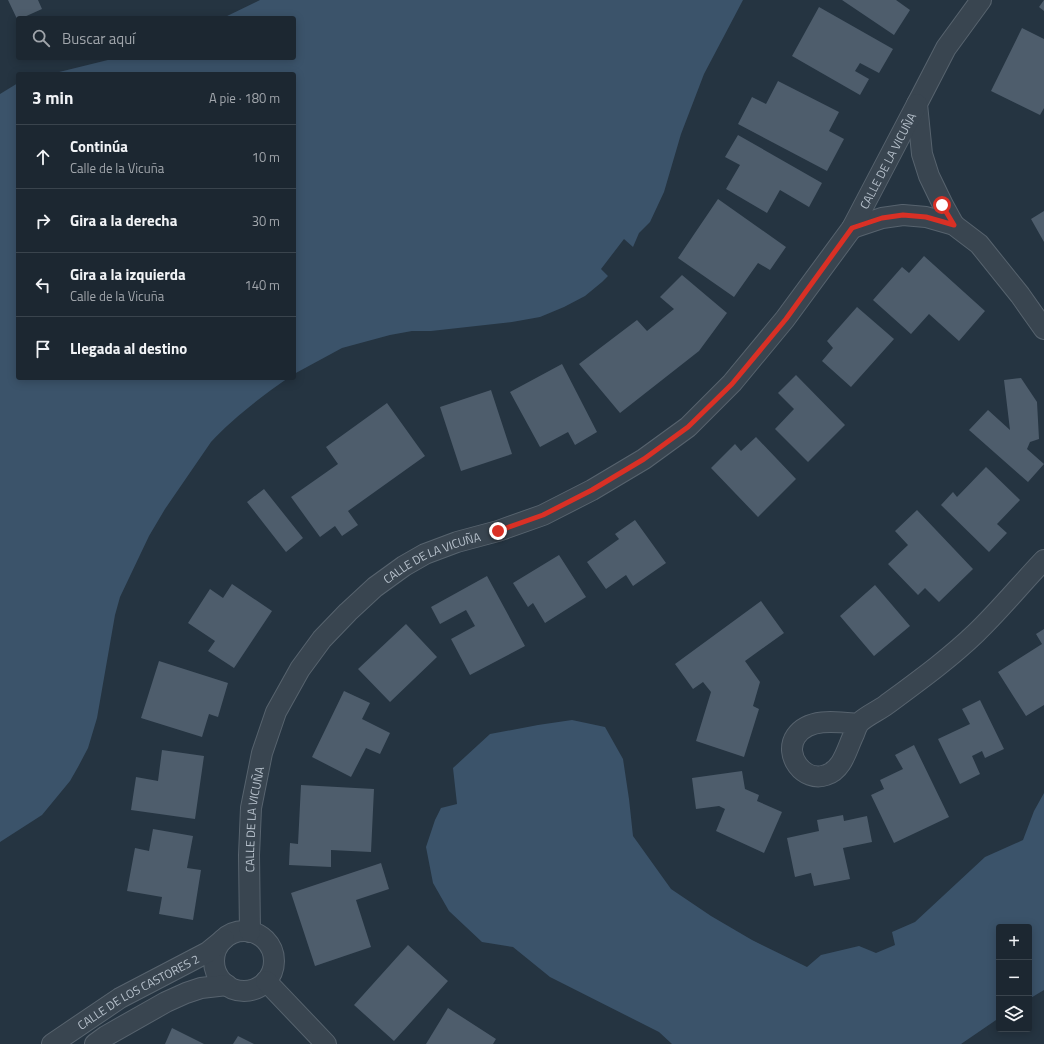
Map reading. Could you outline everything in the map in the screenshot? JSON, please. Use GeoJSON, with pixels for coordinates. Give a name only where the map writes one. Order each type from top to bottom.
{"type":"FeatureCollection","features":[{"type":"Feature","properties":{"kind":"street","name":"CALLE DE LA VICUÑA"},"geometry":{"type":"LineString","coordinates":[[250,932],[249,855],[251,808],[262,753],[276,712],[300,669],[322,639],[348,612],[375,588],[404,566],[425,554],[457,542],[498,531],[543,515],[592,490],[644,459],[688,427],[732,384],[786,319],[852,228],[946,48],[981,0]]}},
{"type":"Feature","properties":{"kind":"street","name":"CALLE DE LA VICUÑA"},"geometry":{"type":"LineString","coordinates":[[917,104],[922,154],[929,176],[942,205],[954,225]]}},
{"type":"Feature","properties":{"kind":"street"},"geometry":{"type":"LineString","coordinates":[[852,228],[882,218],[903,215],[926,217],[954,225],[979,244],[1020,294],[1044,329]]}},
{"type":"Feature","properties":{"kind":"street"},"geometry":{"type":"LineString","coordinates":[[858,724],[936,667],[976,633],[1044,560]]}},
{"type":"Feature","properties":{"kind":"street"},"geometry":{"type":"LineString","coordinates":[[236,932],[250,932],[265,940],[270,947],[274,965],[271,974],[266,981],[252,990],[243,991],[227,986],[218,975],[214,963],[215,954],[218,946],[224,939],[236,932]]}},
{"type":"Feature","properties":{"kind":"street","name":"CALLE DE LOS CASTORES 2"},"geometry":{"type":"LineString","coordinates":[[52,1044],[120,998],[208,952],[224,939]]}},
{"type":"Feature","properties":{"kind":"street"},"geometry":{"type":"LineString","coordinates":[[266,981],[326,1044]]}},
{"type":"Feature","properties":{"kind":"street","name":"CALLE DE LOS CASTORES 2"},"geometry":{"type":"LineString","coordinates":[[95,1044],[106,1036],[159,1006],[186,993],[201,988],[227,986]]}},
{"type":"Feature","properties":{"kind":"water"},"geometry":{"type":"Polygon","coordinates":[[[260,0],[743,0],[704,74],[681,134],[664,192],[650,222],[639,233],[633,247],[624,239],[601,269],[608,276],[602,282],[585,296],[540,317],[512,322],[431,331],[412,331],[390,335],[342,348],[296,373],[296,72],[59,72],[108,60],[296,60],[296,16],[227,16],[260,0]]]}},
{"type":"Feature","properties":{"kind":"water"},"geometry":{"type":"Polygon","coordinates":[[[16,84],[16,380],[285,380],[248,408],[211,442],[165,509],[149,536],[120,597],[115,615],[97,718],[88,748],[70,781],[42,815],[0,842],[0,94],[16,84]]]}},
{"type":"Feature","properties":{"kind":"water"},"geometry":{"type":"Polygon","coordinates":[[[572,720],[605,727],[623,759],[633,836],[671,889],[711,916],[752,940],[807,967],[821,955],[859,946],[876,953],[895,945],[892,932],[915,922],[985,857],[1023,840],[1034,811],[1044,793],[1044,990],[1032,997],[1032,924],[996,924],[996,1020],[961,1044],[672,1044],[659,1032],[550,977],[513,947],[482,942],[449,911],[433,883],[426,847],[435,820],[441,808],[457,804],[453,768],[490,734],[572,720]]]}},
{"type":"Feature","properties":{"kind":"building"},"geometry":{"type":"Polygon","coordinates":[[[8,0],[38,0],[42,9],[26,16],[16,17],[8,0]]]}},
{"type":"Feature","properties":{"kind":"building"},"geometry":{"type":"Polygon","coordinates":[[[842,0],[896,0],[910,10],[894,35],[842,0]]]}},
{"type":"Feature","properties":{"kind":"building"},"geometry":{"type":"Polygon","coordinates":[[[1044,0],[1044,11],[1039,7],[1044,0]]]}},
{"type":"Feature","properties":{"kind":"building"},"geometry":{"type":"Polygon","coordinates":[[[819,7],[893,49],[879,73],[860,63],[855,71],[869,79],[860,95],[792,56],[819,7]]]}},
{"type":"Feature","properties":{"kind":"building"},"geometry":{"type":"Polygon","coordinates":[[[1022,28],[1044,39],[1044,108],[1040,115],[991,91],[1022,28]]]}},
{"type":"Feature","properties":{"kind":"building"},"geometry":{"type":"Polygon","coordinates":[[[778,81],[839,112],[829,131],[844,139],[827,171],[738,124],[752,97],[766,104],[778,81]]]}},
{"type":"Feature","properties":{"kind":"building"},"geometry":{"type":"Polygon","coordinates":[[[738,135],[822,183],[809,207],[780,190],[767,213],[726,189],[740,165],[725,157],[738,135]]]}},
{"type":"Feature","properties":{"kind":"building"},"geometry":{"type":"Polygon","coordinates":[[[718,199],[786,247],[770,270],[758,263],[734,297],[678,258],[718,199]]]}},
{"type":"Feature","properties":{"kind":"building"},"geometry":{"type":"Polygon","coordinates":[[[1044,211],[1044,242],[1031,219],[1044,211]]]}},
{"type":"Feature","properties":{"kind":"building"},"geometry":{"type":"Polygon","coordinates":[[[924,256],[985,311],[959,341],[929,314],[911,334],[873,300],[902,267],[909,273],[924,256]]]}},
{"type":"Feature","properties":{"kind":"building"},"geometry":{"type":"Polygon","coordinates":[[[682,275],[727,313],[699,351],[620,413],[579,364],[637,320],[647,331],[674,309],[660,297],[682,275]]]}},
{"type":"Feature","properties":{"kind":"building"},"geometry":{"type":"Polygon","coordinates":[[[857,307],[894,339],[851,387],[822,361],[833,348],[827,341],[857,307]]]}},
{"type":"Feature","properties":{"kind":"building"},"geometry":{"type":"Polygon","coordinates":[[[562,364],[597,432],[575,445],[568,432],[540,447],[510,392],[562,364]]]}},
{"type":"Feature","properties":{"kind":"building"},"geometry":{"type":"Polygon","coordinates":[[[796,375],[845,425],[808,462],[775,429],[794,409],[778,393],[796,375]]]}},
{"type":"Feature","properties":{"kind":"building"},"geometry":{"type":"Polygon","coordinates":[[[1021,378],[1037,402],[1039,439],[1030,442],[1027,449],[1044,464],[1028,482],[969,430],[988,410],[1010,430],[1004,380],[1021,378]]]}},
{"type":"Feature","properties":{"kind":"building"},"geometry":{"type":"Polygon","coordinates":[[[491,390],[512,454],[461,471],[440,407],[491,390]]]}},
{"type":"Feature","properties":{"kind":"building"},"geometry":{"type":"Polygon","coordinates":[[[387,403],[425,456],[348,511],[358,525],[342,536],[335,526],[320,537],[291,497],[338,464],[326,447],[387,403]]]}},
{"type":"Feature","properties":{"kind":"building"},"geometry":{"type":"Polygon","coordinates":[[[756,437],[796,479],[758,517],[711,468],[735,444],[741,451],[756,437]]]}},
{"type":"Feature","properties":{"kind":"building"},"geometry":{"type":"Polygon","coordinates":[[[986,467],[1020,500],[997,524],[1007,533],[989,552],[941,505],[953,492],[957,497],[986,467]]]}},
{"type":"Feature","properties":{"kind":"building"},"geometry":{"type":"Polygon","coordinates":[[[264,489],[303,538],[286,552],[247,502],[264,489]]]}},
{"type":"Feature","properties":{"kind":"building"},"geometry":{"type":"Polygon","coordinates":[[[917,510],[973,569],[939,602],[925,588],[918,595],[888,564],[908,545],[895,531],[917,510]]]}},
{"type":"Feature","properties":{"kind":"building"},"geometry":{"type":"Polygon","coordinates":[[[635,520],[666,563],[633,586],[626,575],[606,589],[587,562],[619,539],[615,534],[635,520]]]}},
{"type":"Feature","properties":{"kind":"building"},"geometry":{"type":"Polygon","coordinates":[[[559,555],[586,597],[545,623],[533,603],[528,607],[513,583],[559,555]]]}},
{"type":"Feature","properties":{"kind":"building"},"geometry":{"type":"Polygon","coordinates":[[[487,576],[525,646],[470,675],[451,639],[475,626],[466,610],[440,624],[431,607],[487,576]]]}},
{"type":"Feature","properties":{"kind":"building"},"geometry":{"type":"Polygon","coordinates":[[[232,584],[272,611],[234,668],[208,651],[215,641],[188,623],[210,589],[223,598],[232,584]]]}},
{"type":"Feature","properties":{"kind":"building"},"geometry":{"type":"Polygon","coordinates":[[[875,585],[910,626],[874,656],[840,616],[875,585]]]}},
{"type":"Feature","properties":{"kind":"building"},"geometry":{"type":"Polygon","coordinates":[[[761,601],[784,633],[745,661],[760,682],[753,706],[759,709],[744,757],[696,741],[711,692],[703,682],[693,689],[675,664],[761,601]]]}},
{"type":"Feature","properties":{"kind":"building"},"geometry":{"type":"Polygon","coordinates":[[[406,624],[437,657],[390,702],[358,669],[406,624]]]}},
{"type":"Feature","properties":{"kind":"building"},"geometry":{"type":"Polygon","coordinates":[[[1044,629],[1044,705],[1026,716],[998,672],[1042,644],[1036,634],[1044,629]]]}},
{"type":"Feature","properties":{"kind":"building"},"geometry":{"type":"Polygon","coordinates":[[[159,661],[228,683],[218,717],[209,714],[202,737],[141,718],[159,661]]]}},
{"type":"Feature","properties":{"kind":"building"},"geometry":{"type":"Polygon","coordinates":[[[344,691],[370,703],[362,719],[390,733],[380,754],[366,748],[351,777],[312,757],[344,691]]]}},
{"type":"Feature","properties":{"kind":"building"},"geometry":{"type":"Polygon","coordinates":[[[980,700],[1004,749],[985,758],[982,751],[972,756],[980,774],[960,784],[938,739],[970,724],[962,709],[980,700]]]}},
{"type":"Feature","properties":{"kind":"building"},"geometry":{"type":"Polygon","coordinates":[[[914,745],[949,817],[894,843],[871,795],[884,789],[880,780],[903,769],[895,755],[914,745]]]}},
{"type":"Feature","properties":{"kind":"building"},"geometry":{"type":"Polygon","coordinates":[[[162,750],[204,756],[195,819],[131,810],[136,777],[158,781],[162,750]]]}},
{"type":"Feature","properties":{"kind":"building"},"geometry":{"type":"Polygon","coordinates":[[[742,771],[745,789],[759,795],[757,801],[782,812],[764,853],[716,831],[725,809],[719,806],[696,809],[692,778],[742,771]]]}},
{"type":"Feature","properties":{"kind":"building"},"geometry":{"type":"Polygon","coordinates":[[[301,785],[374,789],[371,852],[331,850],[331,867],[289,865],[290,843],[298,844],[301,785]]]}},
{"type":"Feature","properties":{"kind":"building"},"geometry":{"type":"Polygon","coordinates":[[[843,815],[844,821],[867,816],[872,842],[843,848],[850,879],[814,886],[811,873],[795,877],[787,838],[819,831],[817,820],[843,815]]]}},
{"type":"Feature","properties":{"kind":"building"},"geometry":{"type":"Polygon","coordinates":[[[153,829],[193,836],[187,868],[201,870],[193,920],[159,914],[162,897],[127,891],[135,848],[149,851],[153,829]]]}},
{"type":"Feature","properties":{"kind":"building"},"geometry":{"type":"Polygon","coordinates":[[[381,863],[389,889],[356,900],[371,947],[315,966],[291,893],[381,863]]]}},
{"type":"Feature","properties":{"kind":"building"},"geometry":{"type":"Polygon","coordinates":[[[408,945],[448,981],[394,1041],[354,1005],[408,945]]]}},
{"type":"Feature","properties":{"kind":"building"},"geometry":{"type":"Polygon","coordinates":[[[448,1008],[496,1039],[493,1044],[426,1044],[448,1008]]]}},
{"type":"Feature","properties":{"kind":"building"},"geometry":{"type":"Polygon","coordinates":[[[172,1028],[204,1044],[165,1044],[172,1028]]]}},
{"type":"Feature","properties":{"kind":"building"},"geometry":{"type":"Polygon","coordinates":[[[238,1036],[254,1044],[233,1044],[238,1036]]]}},
{"type":"Feature","properties":{"kind":"route"},"geometry":{"type":"LineString","coordinates":[[498,531],[543,515],[592,490],[644,459],[688,427],[732,384],[786,319],[852,228],[863,223],[882,218],[903,215],[926,217],[954,225],[942,205]]}}]}
